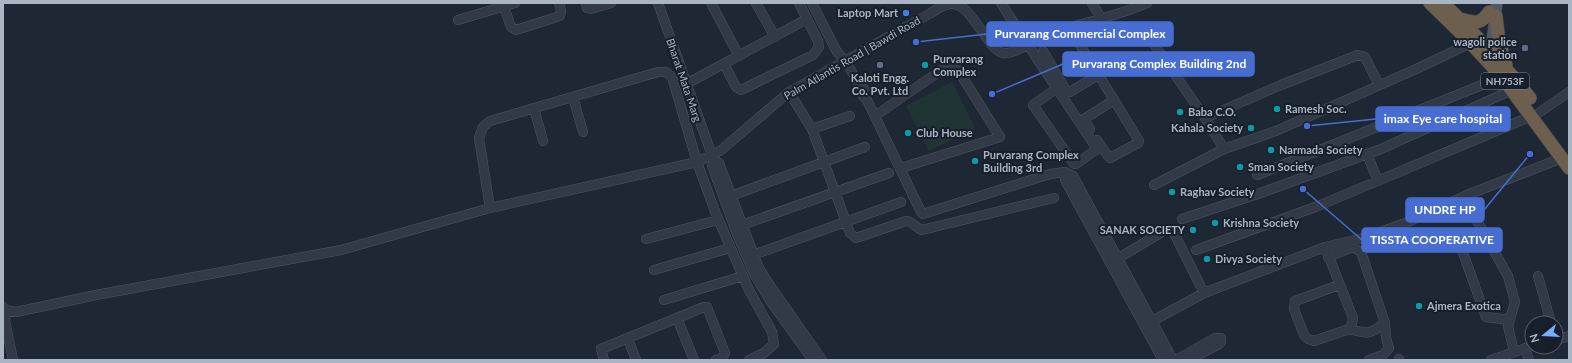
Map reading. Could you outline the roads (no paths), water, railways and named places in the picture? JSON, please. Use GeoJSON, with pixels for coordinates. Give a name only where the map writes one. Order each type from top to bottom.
{"type":"FeatureCollection","features":[{"type":"Feature","properties":{"kind":"highway","name":"NH753F"},"geometry":{"type":"LineString","coordinates":[[1430,3],[1480,48],[1505,73],[1536,114],[1567,160]]}},
{"type":"Feature","properties":{"kind":"highway","name":"NH753F"},"geometry":{"type":"LineString","coordinates":[[1443,3],[1460,19],[1480,48]]}},
{"type":"Feature","properties":{"kind":"highway"},"geometry":{"type":"LineString","coordinates":[[1460,19],[1479,22],[1484,20],[1493,8]]}},
{"type":"Feature","properties":{"kind":"highway"},"geometry":{"type":"LineString","coordinates":[[1493,8],[1505,73]]}},
{"type":"Feature","properties":{"kind":"highway","name":"NH753F"},"geometry":{"type":"LineString","coordinates":[[1505,73],[1512,90],[1536,114]]}},
{"type":"Feature","properties":{"kind":"main road"},"geometry":{"type":"LineString","coordinates":[[1480,48],[1486,35],[1493,8]]}},
{"type":"Feature","properties":{"kind":"street"},"geometry":{"type":"LineString","coordinates":[[458,20],[515,3]]}},
{"type":"Feature","properties":{"kind":"street"},"geometry":{"type":"LineString","coordinates":[[504,6],[511,27],[516,30],[560,16],[561,11],[559,3]]}},
{"type":"Feature","properties":{"kind":"street"},"geometry":{"type":"LineString","coordinates":[[586,3],[587,8],[591,9],[610,3]]}},
{"type":"Feature","properties":{"kind":"street","name":"Bharat Mata Marg"},"geometry":{"type":"LineString","coordinates":[[658,3],[713,159]]}},
{"type":"Feature","properties":{"kind":"street"},"geometry":{"type":"LineString","coordinates":[[711,3],[739,56]]}},
{"type":"Feature","properties":{"kind":"street"},"geometry":{"type":"LineString","coordinates":[[756,3],[775,37]]}},
{"type":"Feature","properties":{"kind":"street"},"geometry":{"type":"LineString","coordinates":[[724,64],[736,87],[741,90],[813,55],[819,47],[818,40],[799,3]]}},
{"type":"Feature","properties":{"kind":"street"},"geometry":{"type":"LineString","coordinates":[[812,3],[837,52],[845,60],[860,86],[863,96],[868,100],[921,212],[923,214],[1050,174],[1065,172],[1066,180],[1079,196],[1113,256],[1148,323],[1163,360]]}},
{"type":"Feature","properties":{"kind":"street","name":"Palm Atlantis Road | Bawdi Road"},"geometry":{"type":"LineString","coordinates":[[4,309],[16,312],[96,295],[341,250],[490,208],[713,159],[720,151],[789,92],[845,60],[952,3],[960,5],[980,26],[996,49],[1003,53],[1012,52],[1027,44],[1069,27],[1148,3]]}},
{"type":"Feature","properties":{"kind":"street"},"geometry":{"type":"LineString","coordinates":[[1000,3],[1057,88],[1097,149],[1076,164],[1074,164],[1033,105],[1057,88]]}},
{"type":"Feature","properties":{"kind":"street"},"geometry":{"type":"LineString","coordinates":[[1092,3],[1101,18]]}},
{"type":"Feature","properties":{"kind":"street"},"geometry":{"type":"LineString","coordinates":[[686,84],[807,19]]}},
{"type":"Feature","properties":{"kind":"street"},"geometry":{"type":"LineString","coordinates":[[1069,27],[1140,141],[1110,158],[1084,119],[1114,100]]}},
{"type":"Feature","properties":{"kind":"street"},"geometry":{"type":"LineString","coordinates":[[1151,40],[1205,118],[1224,149]]}},
{"type":"Feature","properties":{"kind":"street"},"geometry":{"type":"LineString","coordinates":[[1154,185],[1224,149],[1276,131],[1414,70],[1480,48]]}},
{"type":"Feature","properties":{"kind":"street"},"geometry":{"type":"LineString","coordinates":[[1043,52],[1067,92],[1070,92],[1098,75]]}},
{"type":"Feature","properties":{"kind":"street"},"geometry":{"type":"LineString","coordinates":[[1205,118],[1358,54],[1362,55],[1367,60],[1379,85]]}},
{"type":"Feature","properties":{"kind":"street"},"geometry":{"type":"LineString","coordinates":[[875,116],[953,62],[1000,137],[901,168]]}},
{"type":"Feature","properties":{"kind":"street"},"geometry":{"type":"LineString","coordinates":[[490,208],[479,138],[483,127],[490,121],[658,72],[666,72],[672,77],[697,162],[718,220],[749,290],[772,332],[774,344],[764,353],[749,360]]}},
{"type":"Feature","properties":{"kind":"street"},"geometry":{"type":"LineString","coordinates":[[1257,175],[1505,73]]}},
{"type":"Feature","properties":{"kind":"street"},"geometry":{"type":"LineString","coordinates":[[1182,219],[1258,194],[1366,154],[1512,90]]}},
{"type":"Feature","properties":{"kind":"street"},"geometry":{"type":"LineString","coordinates":[[789,92],[812,129],[852,236],[856,238],[906,221],[910,221],[918,229],[922,230],[1054,198]]}},
{"type":"Feature","properties":{"kind":"street"},"geometry":{"type":"LineString","coordinates":[[1196,250],[1318,206],[1378,181],[1536,114],[1569,92]]}},
{"type":"Feature","properties":{"kind":"street"},"geometry":{"type":"LineString","coordinates":[[573,97],[583,132]]}},
{"type":"Feature","properties":{"kind":"street"},"geometry":{"type":"LineString","coordinates":[[534,108],[543,141]]}},
{"type":"Feature","properties":{"kind":"street"},"geometry":{"type":"LineString","coordinates":[[812,129],[850,116]]}},
{"type":"Feature","properties":{"kind":"street"},"geometry":{"type":"LineString","coordinates":[[731,196],[865,147]]}},
{"type":"Feature","properties":{"kind":"street"},"geometry":{"type":"LineString","coordinates":[[1366,154],[1378,181]]}},
{"type":"Feature","properties":{"kind":"street"},"geometry":{"type":"LineString","coordinates":[[812,360],[771,302],[754,274],[737,234],[712,166],[713,159],[719,163],[753,255],[767,281],[822,360]]}},
{"type":"Feature","properties":{"kind":"street"},"geometry":{"type":"LineString","coordinates":[[1148,323],[1204,293],[1325,247],[1363,238],[1408,222],[1467,195],[1567,160]]}},
{"type":"Feature","properties":{"kind":"street"},"geometry":{"type":"LineString","coordinates":[[742,225],[888,173]]}},
{"type":"Feature","properties":{"kind":"street"},"geometry":{"type":"LineString","coordinates":[[1467,195],[1475,217],[1508,276],[1515,302],[1508,326],[1514,352]]}},
{"type":"Feature","properties":{"kind":"street"},"geometry":{"type":"LineString","coordinates":[[753,255],[846,220],[901,202]]}},
{"type":"Feature","properties":{"kind":"street"},"geometry":{"type":"LineString","coordinates":[[646,239],[718,220]]}},
{"type":"Feature","properties":{"kind":"street"},"geometry":{"type":"LineString","coordinates":[[1113,256],[1167,229],[1172,229],[1204,293]]}},
{"type":"Feature","properties":{"kind":"street"},"geometry":{"type":"LineString","coordinates":[[1325,247],[1353,318],[1349,329]]}},
{"type":"Feature","properties":{"kind":"street"},"geometry":{"type":"LineString","coordinates":[[1328,257],[1353,247],[1361,252],[1385,323],[1386,338],[1389,348],[1383,355],[1369,360]]}},
{"type":"Feature","properties":{"kind":"street"},"geometry":{"type":"LineString","coordinates":[[654,270],[730,248]]}},
{"type":"Feature","properties":{"kind":"street"},"geometry":{"type":"LineString","coordinates":[[1462,250],[1486,317],[1509,320]]}},
{"type":"Feature","properties":{"kind":"street"},"geometry":{"type":"LineString","coordinates":[[664,300],[743,276]]}},
{"type":"Feature","properties":{"kind":"street"},"geometry":{"type":"LineString","coordinates":[[1538,276],[1549,315]]}},
{"type":"Feature","properties":{"kind":"street"},"geometry":{"type":"LineString","coordinates":[[1339,285],[1295,301],[1294,308],[1304,335],[1308,339],[1314,341],[1349,329],[1365,333],[1376,330],[1385,323]]}},
{"type":"Feature","properties":{"kind":"street"},"geometry":{"type":"LineString","coordinates":[[604,360],[601,349],[707,307],[725,353],[722,358],[716,360]]}},
{"type":"Feature","properties":{"kind":"street"},"geometry":{"type":"LineString","coordinates":[[4,309],[13,360]]}},
{"type":"Feature","properties":{"kind":"street"},"geometry":{"type":"LineString","coordinates":[[677,318],[694,360]]}},
{"type":"Feature","properties":{"kind":"street"},"geometry":{"type":"LineString","coordinates":[[1148,323],[1173,360]]}},
{"type":"Feature","properties":{"kind":"street"},"geometry":{"type":"LineString","coordinates":[[628,338],[636,360]]}},
{"type":"Feature","properties":{"kind":"street"},"geometry":{"type":"LineString","coordinates":[[1176,360],[1215,338],[1221,338],[1221,342],[1219,344],[1189,360]]}},
{"type":"Feature","properties":{"kind":"street"},"geometry":{"type":"LineString","coordinates":[[1491,360],[1524,349]]}},
{"type":"Feature","properties":{"kind":"place","name":"Laptop Mart"},"geometry":{"type":"Point","coordinates":[906,13]}},
{"type":"Feature","properties":{"kind":"place","name":"Purvarang Commercial Complex"},"geometry":{"type":"Point","coordinates":[916,42]}},
{"type":"Feature","properties":{"kind":"place","name":"wagoli police station"},"geometry":{"type":"Point","coordinates":[1525,48]}},
{"type":"Feature","properties":{"kind":"place","name":"Kaloti Engg. Co. Pvt. Ltd"},"geometry":{"type":"Point","coordinates":[880,65]}},
{"type":"Feature","properties":{"kind":"place","name":"Purvarang Complex"},"geometry":{"type":"Point","coordinates":[925,65]}},
{"type":"Feature","properties":{"kind":"place","name":"Purvarang Complex Building 2nd"},"geometry":{"type":"Point","coordinates":[992,94]}},
{"type":"Feature","properties":{"kind":"place","name":"Ramesh Soc."},"geometry":{"type":"Point","coordinates":[1277,109]}},
{"type":"Feature","properties":{"kind":"place","name":"Baba C.O."},"geometry":{"type":"Point","coordinates":[1180,112]}},
{"type":"Feature","properties":{"kind":"place","name":"imax Eye care hospital"},"geometry":{"type":"Point","coordinates":[1307,126]}},
{"type":"Feature","properties":{"kind":"place","name":"Kahala Society"},"geometry":{"type":"Point","coordinates":[1251,128]}},
{"type":"Feature","properties":{"kind":"place","name":"Club House"},"geometry":{"type":"Point","coordinates":[908,133]}},
{"type":"Feature","properties":{"kind":"place","name":"Narmada Society"},"geometry":{"type":"Point","coordinates":[1271,150]}},
{"type":"Feature","properties":{"kind":"place","name":"UNDRE HP"},"geometry":{"type":"Point","coordinates":[1530,154]}},
{"type":"Feature","properties":{"kind":"place","name":"Purvarang Complex Building 3rd"},"geometry":{"type":"Point","coordinates":[975,161]}},
{"type":"Feature","properties":{"kind":"place","name":"Sman Society"},"geometry":{"type":"Point","coordinates":[1240,167]}},
{"type":"Feature","properties":{"kind":"place","name":"TISSTA COOPERATIVE"},"geometry":{"type":"Point","coordinates":[1303,189]}},
{"type":"Feature","properties":{"kind":"place","name":"Raghav Society"},"geometry":{"type":"Point","coordinates":[1172,192]}},
{"type":"Feature","properties":{"kind":"place","name":"Krishna Society"},"geometry":{"type":"Point","coordinates":[1215,223]}},
{"type":"Feature","properties":{"kind":"place","name":"SANAK SOCIETY"},"geometry":{"type":"Point","coordinates":[1193,230]}},
{"type":"Feature","properties":{"kind":"place","name":"Divya Society"},"geometry":{"type":"Point","coordinates":[1207,259]}},
{"type":"Feature","properties":{"kind":"place","name":"Ajmera Exotica"},"geometry":{"type":"Point","coordinates":[1419,306]}}]}
